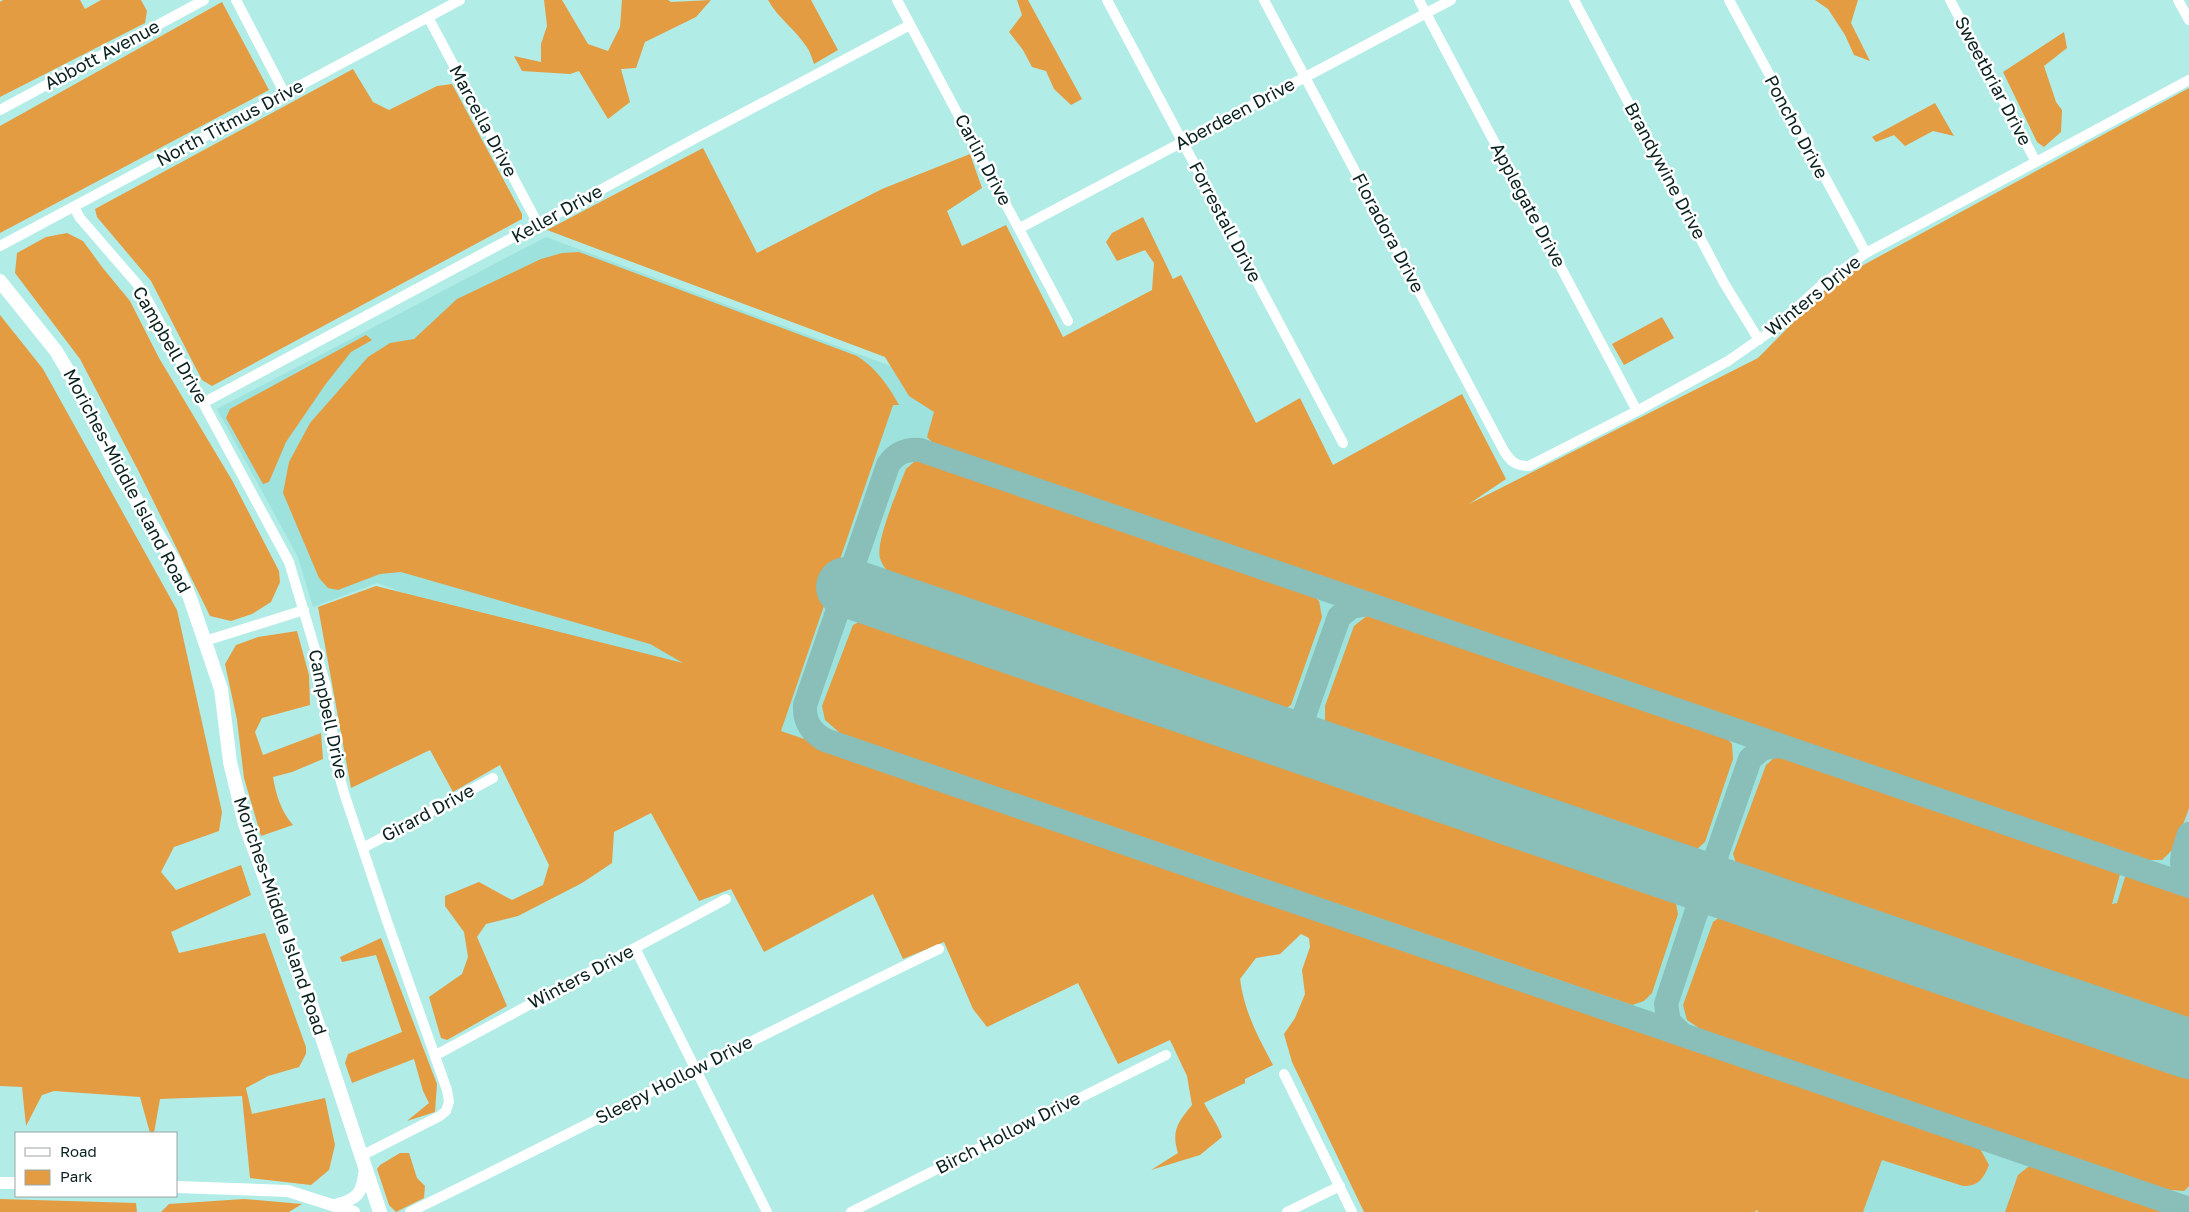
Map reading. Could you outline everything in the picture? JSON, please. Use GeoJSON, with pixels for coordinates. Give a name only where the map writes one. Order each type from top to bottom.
{"type":"FeatureCollection","features":[{"type":"Feature","properties":{"kind":"main road","name":"Moriches-Middle Island Road"},"geometry":{"type":"LineString","coordinates":[[0,281],[56,351],[77,386],[120,472],[175,563],[190,598],[221,689],[230,762],[245,824],[306,989],[380,1212]]}},
{"type":"Feature","properties":{"kind":"street","name":"Abbott Avenue"},"geometry":{"type":"LineString","coordinates":[[0,110],[204,0]]}},
{"type":"Feature","properties":{"kind":"street"},"geometry":{"type":"LineString","coordinates":[[236,0],[285,94]]}},
{"type":"Feature","properties":{"kind":"street","name":"North Titmus Drive"},"geometry":{"type":"LineString","coordinates":[[0,246],[460,0]]}},
{"type":"Feature","properties":{"kind":"street","name":"Carlin Drive"},"geometry":{"type":"LineString","coordinates":[[897,0],[1068,321]]}},
{"type":"Feature","properties":{"kind":"street","name":"Forrestall Drive"},"geometry":{"type":"LineString","coordinates":[[1107,0],[1343,443]]}},
{"type":"Feature","properties":{"kind":"street","name":"Floradora Drive"},"geometry":{"type":"LineString","coordinates":[[1264,0],[1497,438],[1509,459],[1515,464]]}},
{"type":"Feature","properties":{"kind":"street","name":"Applegate Drive"},"geometry":{"type":"LineString","coordinates":[[1419,0],[1637,411]]}},
{"type":"Feature","properties":{"kind":"street","name":"Aberdeen Drive"},"geometry":{"type":"LineString","coordinates":[[1020,228],[1451,0]]}},
{"type":"Feature","properties":{"kind":"street","name":"Brandywine Drive"},"geometry":{"type":"LineString","coordinates":[[1574,0],[1724,283],[1759,340]]}},
{"type":"Feature","properties":{"kind":"street","name":"Poncho Drive"},"geometry":{"type":"LineString","coordinates":[[1729,0],[1866,254]]}},
{"type":"Feature","properties":{"kind":"street","name":"Sweetbriar Drive"},"geometry":{"type":"LineString","coordinates":[[1950,0],[2036,162]]}},
{"type":"Feature","properties":{"kind":"street"},"geometry":{"type":"LineString","coordinates":[[2178,0],[2189,20]]}},
{"type":"Feature","properties":{"kind":"street","name":"Marcella Drive"},"geometry":{"type":"LineString","coordinates":[[428,17],[538,224]]}},
{"type":"Feature","properties":{"kind":"street","name":"Keller Drive"},"geometry":{"type":"LineString","coordinates":[[203,403],[910,25]]}},
{"type":"Feature","properties":{"kind":"street","name":"Winters Drive"},"geometry":{"type":"LineString","coordinates":[[1515,464],[1529,466],[1637,411],[1728,361],[1759,340],[1824,283],[1866,254],[2189,80]]}},
{"type":"Feature","properties":{"kind":"street","name":"Campbell Drive"},"geometry":{"type":"LineString","coordinates":[[74,207],[80,218],[138,285],[289,562],[304,610],[326,686],[337,767],[390,930],[436,1055],[449,1102],[446,1111],[440,1116],[363,1163]]}},
{"type":"Feature","properties":{"kind":"street"},"geometry":{"type":"LineString","coordinates":[[205,641],[304,610]]}},
{"type":"Feature","properties":{"kind":"street","name":"Girard Drive"},"geometry":{"type":"LineString","coordinates":[[363,848],[493,778]]}},
{"type":"Feature","properties":{"kind":"street","name":"Winters Drive"},"geometry":{"type":"LineString","coordinates":[[436,1055],[726,899]]}},
{"type":"Feature","properties":{"kind":"street"},"geometry":{"type":"LineString","coordinates":[[635,948],[767,1212]]}},
{"type":"Feature","properties":{"kind":"street","name":"Sleepy Hollow Drive"},"geometry":{"type":"LineString","coordinates":[[410,1212],[798,1017],[939,949]]}},
{"type":"Feature","properties":{"kind":"street","name":"Birch Hollow Drive"},"geometry":{"type":"LineString","coordinates":[[851,1212],[1166,1055]]}},
{"type":"Feature","properties":{"kind":"street"},"geometry":{"type":"LineString","coordinates":[[1284,1074],[1352,1212]]}},
{"type":"Feature","properties":{"kind":"street"},"geometry":{"type":"LineString","coordinates":[[335,1205],[349,1202],[360,1194],[363,1185],[363,1163]]}},
{"type":"Feature","properties":{"kind":"street"},"geometry":{"type":"LineString","coordinates":[[0,1183],[15,1183]]}},
{"type":"Feature","properties":{"kind":"street"},"geometry":{"type":"LineString","coordinates":[[1287,1212],[1340,1186]]}},
{"type":"Feature","properties":{"kind":"street"},"geometry":{"type":"LineString","coordinates":[[178,1187],[288,1192],[354,1212]]}},
{"type":"Feature","properties":{"kind":"shaded area"},"geometry":{"type":"Polygon","coordinates":[[[546,237],[1849,725],[2189,489],[2189,1212],[1760,1212],[1625,1044],[377,583],[313,607],[298,557],[217,409],[546,237]]]}},
{"type":"Feature","properties":{"kind":"green space"},"geometry":{"type":"Polygon","coordinates":[[[3,0],[80,0],[85,9],[101,0],[141,0],[147,11],[145,23],[0,97],[0,2],[3,0]]]}},
{"type":"Feature","properties":{"kind":"green space"},"geometry":{"type":"Polygon","coordinates":[[[544,0],[562,0],[588,44],[608,51],[620,27],[622,0],[668,0],[671,2],[711,0],[696,17],[645,42],[636,68],[621,69],[630,102],[608,119],[579,71],[570,74],[522,71],[514,56],[541,62],[541,44],[547,26],[544,0]]]}},
{"type":"Feature","properties":{"kind":"green space"},"geometry":{"type":"Polygon","coordinates":[[[768,0],[811,0],[838,50],[814,64],[809,50],[802,40],[768,0]]]}},
{"type":"Feature","properties":{"kind":"green space"},"geometry":{"type":"Polygon","coordinates":[[[1017,0],[1028,0],[1082,99],[1071,105],[1054,89],[1046,71],[1032,67],[1023,50],[1009,32],[1022,15],[1017,0]]]}},
{"type":"Feature","properties":{"kind":"green space"},"geometry":{"type":"Polygon","coordinates":[[[1815,0],[1858,0],[1851,23],[1870,61],[1854,55],[1845,35],[1828,9],[1815,0]]]}},
{"type":"Feature","properties":{"kind":"green space"},"geometry":{"type":"Polygon","coordinates":[[[222,2],[269,90],[0,233],[0,126],[222,2]]]}},
{"type":"Feature","properties":{"kind":"green space"},"geometry":{"type":"Polygon","coordinates":[[[2064,32],[2067,48],[2044,66],[2056,102],[2062,110],[2061,132],[2044,147],[2037,142],[2003,72],[2064,32]]]}},
{"type":"Feature","properties":{"kind":"green space"},"geometry":{"type":"Polygon","coordinates":[[[353,69],[373,102],[389,110],[437,86],[452,84],[522,214],[522,219],[212,386],[202,380],[151,281],[97,217],[95,209],[353,69]]]}},
{"type":"Feature","properties":{"kind":"green space"},"geometry":{"type":"Polygon","coordinates":[[[2189,88],[2189,808],[2175,847],[2162,860],[2146,860],[933,443],[927,437],[934,412],[909,396],[885,357],[547,230],[703,148],[757,253],[882,189],[970,154],[982,188],[947,211],[962,246],[1006,225],[1063,337],[1152,290],[1154,263],[1145,250],[1117,261],[1106,242],[1112,233],[1143,217],[1173,279],[1181,275],[1256,423],[1300,398],[1333,465],[1462,394],[1506,479],[1469,504],[1758,358],[1834,281],[2189,88]]]}},
{"type":"Feature","properties":{"kind":"green space"},"geometry":{"type":"Polygon","coordinates":[[[1935,103],[1954,136],[1933,131],[1905,146],[1894,135],[1876,142],[1872,137],[1935,103]]]}},
{"type":"Feature","properties":{"kind":"green space"},"geometry":{"type":"Polygon","coordinates":[[[67,233],[83,241],[130,301],[159,358],[233,482],[279,571],[280,582],[271,602],[252,614],[231,621],[210,616],[139,472],[80,359],[15,273],[17,253],[46,237],[67,233]]]}},
{"type":"Feature","properties":{"kind":"green space"},"geometry":{"type":"Polygon","coordinates":[[[579,252],[857,356],[881,378],[899,405],[893,405],[781,731],[1305,912],[1306,916],[1314,919],[1319,916],[1978,1145],[1989,1165],[1985,1174],[1977,1183],[1963,1186],[1882,1160],[1863,1212],[1758,1212],[1757,1210],[1755,1212],[1364,1212],[1292,1062],[1284,1034],[1295,1018],[1305,994],[1302,970],[1310,947],[1309,938],[1301,934],[1280,954],[1256,958],[1240,979],[1248,1013],[1273,1065],[1245,1079],[1245,1083],[1204,1103],[1222,1137],[1200,1155],[1151,1170],[1178,1153],[1175,1139],[1177,1127],[1192,1105],[1187,1076],[1170,1040],[1118,1064],[1078,983],[987,1027],[973,1009],[944,942],[903,959],[873,894],[764,952],[731,889],[699,901],[651,813],[614,832],[612,863],[582,883],[518,916],[486,924],[477,937],[507,1006],[447,1040],[441,1038],[429,997],[462,974],[468,957],[464,932],[445,906],[445,896],[479,882],[512,900],[543,885],[549,865],[500,765],[453,792],[430,750],[351,788],[318,607],[376,586],[683,663],[650,644],[401,572],[380,574],[338,590],[328,588],[319,578],[283,493],[289,462],[310,423],[368,357],[390,343],[414,339],[457,299],[541,259],[562,253],[579,252]]]}},
{"type":"Feature","properties":{"kind":"green space"},"geometry":{"type":"Polygon","coordinates":[[[0,315],[43,369],[177,610],[222,812],[219,831],[174,847],[161,872],[176,890],[241,865],[251,895],[171,932],[179,953],[265,933],[306,1047],[306,1054],[299,1067],[268,1076],[246,1088],[252,1114],[325,1098],[335,1145],[329,1170],[311,1185],[250,1178],[242,1096],[160,1099],[154,1132],[150,1132],[140,1097],[54,1091],[42,1095],[26,1126],[22,1087],[0,1086],[0,315]]]}},
{"type":"Feature","properties":{"kind":"green space"},"geometry":{"type":"Polygon","coordinates":[[[1662,317],[1674,338],[1624,365],[1612,344],[1662,317]]]}},
{"type":"Feature","properties":{"kind":"green space"},"geometry":{"type":"Polygon","coordinates":[[[366,335],[372,340],[351,352],[325,385],[286,442],[269,482],[263,484],[226,418],[230,409],[366,335]]]}},
{"type":"Feature","properties":{"kind":"green space"},"geometry":{"type":"Polygon","coordinates":[[[928,459],[1309,591],[1319,601],[1322,617],[1291,705],[1282,711],[1268,709],[902,586],[881,562],[879,550],[881,540],[906,469],[915,461],[928,459]]]}},
{"type":"Feature","properties":{"kind":"green space"},"geometry":{"type":"Polygon","coordinates":[[[1368,615],[1380,615],[1722,732],[1732,744],[1733,759],[1705,842],[1696,850],[1682,852],[1338,734],[1325,721],[1325,706],[1354,626],[1368,615]]]}},
{"type":"Feature","properties":{"kind":"green space"},"geometry":{"type":"Polygon","coordinates":[[[867,618],[884,619],[1662,888],[1675,898],[1678,914],[1652,993],[1644,1001],[1632,1005],[840,733],[825,720],[822,706],[853,625],[867,618]]]}},
{"type":"Feature","properties":{"kind":"green space"},"geometry":{"type":"Polygon","coordinates":[[[297,631],[309,675],[310,705],[262,718],[255,732],[263,755],[321,733],[323,759],[292,772],[273,777],[285,814],[293,825],[261,836],[244,778],[237,720],[225,664],[236,645],[258,637],[297,631]]]}},
{"type":"Feature","properties":{"kind":"green space"},"geometry":{"type":"Polygon","coordinates":[[[1786,756],[2119,869],[2120,874],[2112,904],[2117,903],[2126,874],[2189,895],[2189,1025],[1748,876],[1736,863],[1733,854],[1766,765],[1775,757],[1786,756]]]}},
{"type":"Feature","properties":{"kind":"green space"},"geometry":{"type":"Polygon","coordinates":[[[1724,914],[1738,915],[2189,1068],[2189,1186],[2184,1191],[2159,1189],[1702,1030],[1687,1020],[1683,1005],[1713,922],[1724,914]]]}},
{"type":"Feature","properties":{"kind":"green space"},"geometry":{"type":"Polygon","coordinates":[[[381,938],[437,1084],[435,1112],[407,1121],[429,1103],[423,1091],[414,1059],[352,1083],[345,1063],[348,1054],[402,1032],[376,955],[342,962],[340,957],[381,938]]]}},
{"type":"Feature","properties":{"kind":"green space"},"geometry":{"type":"Polygon","coordinates":[[[400,1153],[409,1153],[417,1178],[425,1186],[424,1198],[396,1212],[389,1205],[377,1169],[380,1165],[400,1153]]]}},
{"type":"Feature","properties":{"kind":"green space"},"geometry":{"type":"Polygon","coordinates":[[[2044,1166],[2179,1212],[2005,1212],[2018,1175],[2028,1167],[2044,1166]]]}},
{"type":"Feature","properties":{"kind":"green space"},"geometry":{"type":"Polygon","coordinates":[[[0,1199],[136,1203],[137,1212],[0,1212],[0,1199]]]}},
{"type":"Feature","properties":{"kind":"green space"},"geometry":{"type":"Polygon","coordinates":[[[244,1199],[302,1204],[289,1212],[161,1212],[169,1204],[244,1199]]]}},
{"type":"Feature","properties":{"kind":"taxiway"},"geometry":{"type":"LineString","coordinates":[[2189,886],[920,450],[910,450],[902,453],[894,457],[888,465],[805,705],[809,726],[825,740],[2189,1209]]}},
{"type":"Feature","properties":{"kind":"taxiway"},"geometry":{"type":"LineString","coordinates":[[1322,751],[1313,743],[1306,730],[1305,713],[1339,617],[1351,607],[1369,604]]}},
{"type":"Feature","properties":{"kind":"taxiway"},"geometry":{"type":"LineString","coordinates":[[1266,732],[1278,731],[1294,726],[1305,713]]}},
{"type":"Feature","properties":{"kind":"taxiway"},"geometry":{"type":"LineString","coordinates":[[1735,893],[1719,876],[1716,866],[1717,854],[1750,759],[1763,748],[1782,746]]}},
{"type":"Feature","properties":{"kind":"taxiway"},"geometry":{"type":"LineString","coordinates":[[2189,834],[2182,858],[2183,870],[2189,882]]}},
{"type":"Feature","properties":{"kind":"taxiway"},"geometry":{"type":"LineString","coordinates":[[1680,874],[1696,896],[1696,913]]}},
{"type":"Feature","properties":{"kind":"taxiway"},"geometry":{"type":"LineString","coordinates":[[1683,1035],[1669,1022],[1666,1004],[1696,913],[1708,899],[1723,894],[1735,893]]}},
{"type":"Feature","properties":{"kind":"runway"},"geometry":{"type":"LineString","coordinates":[[846,587],[2189,1049]]}}]}
